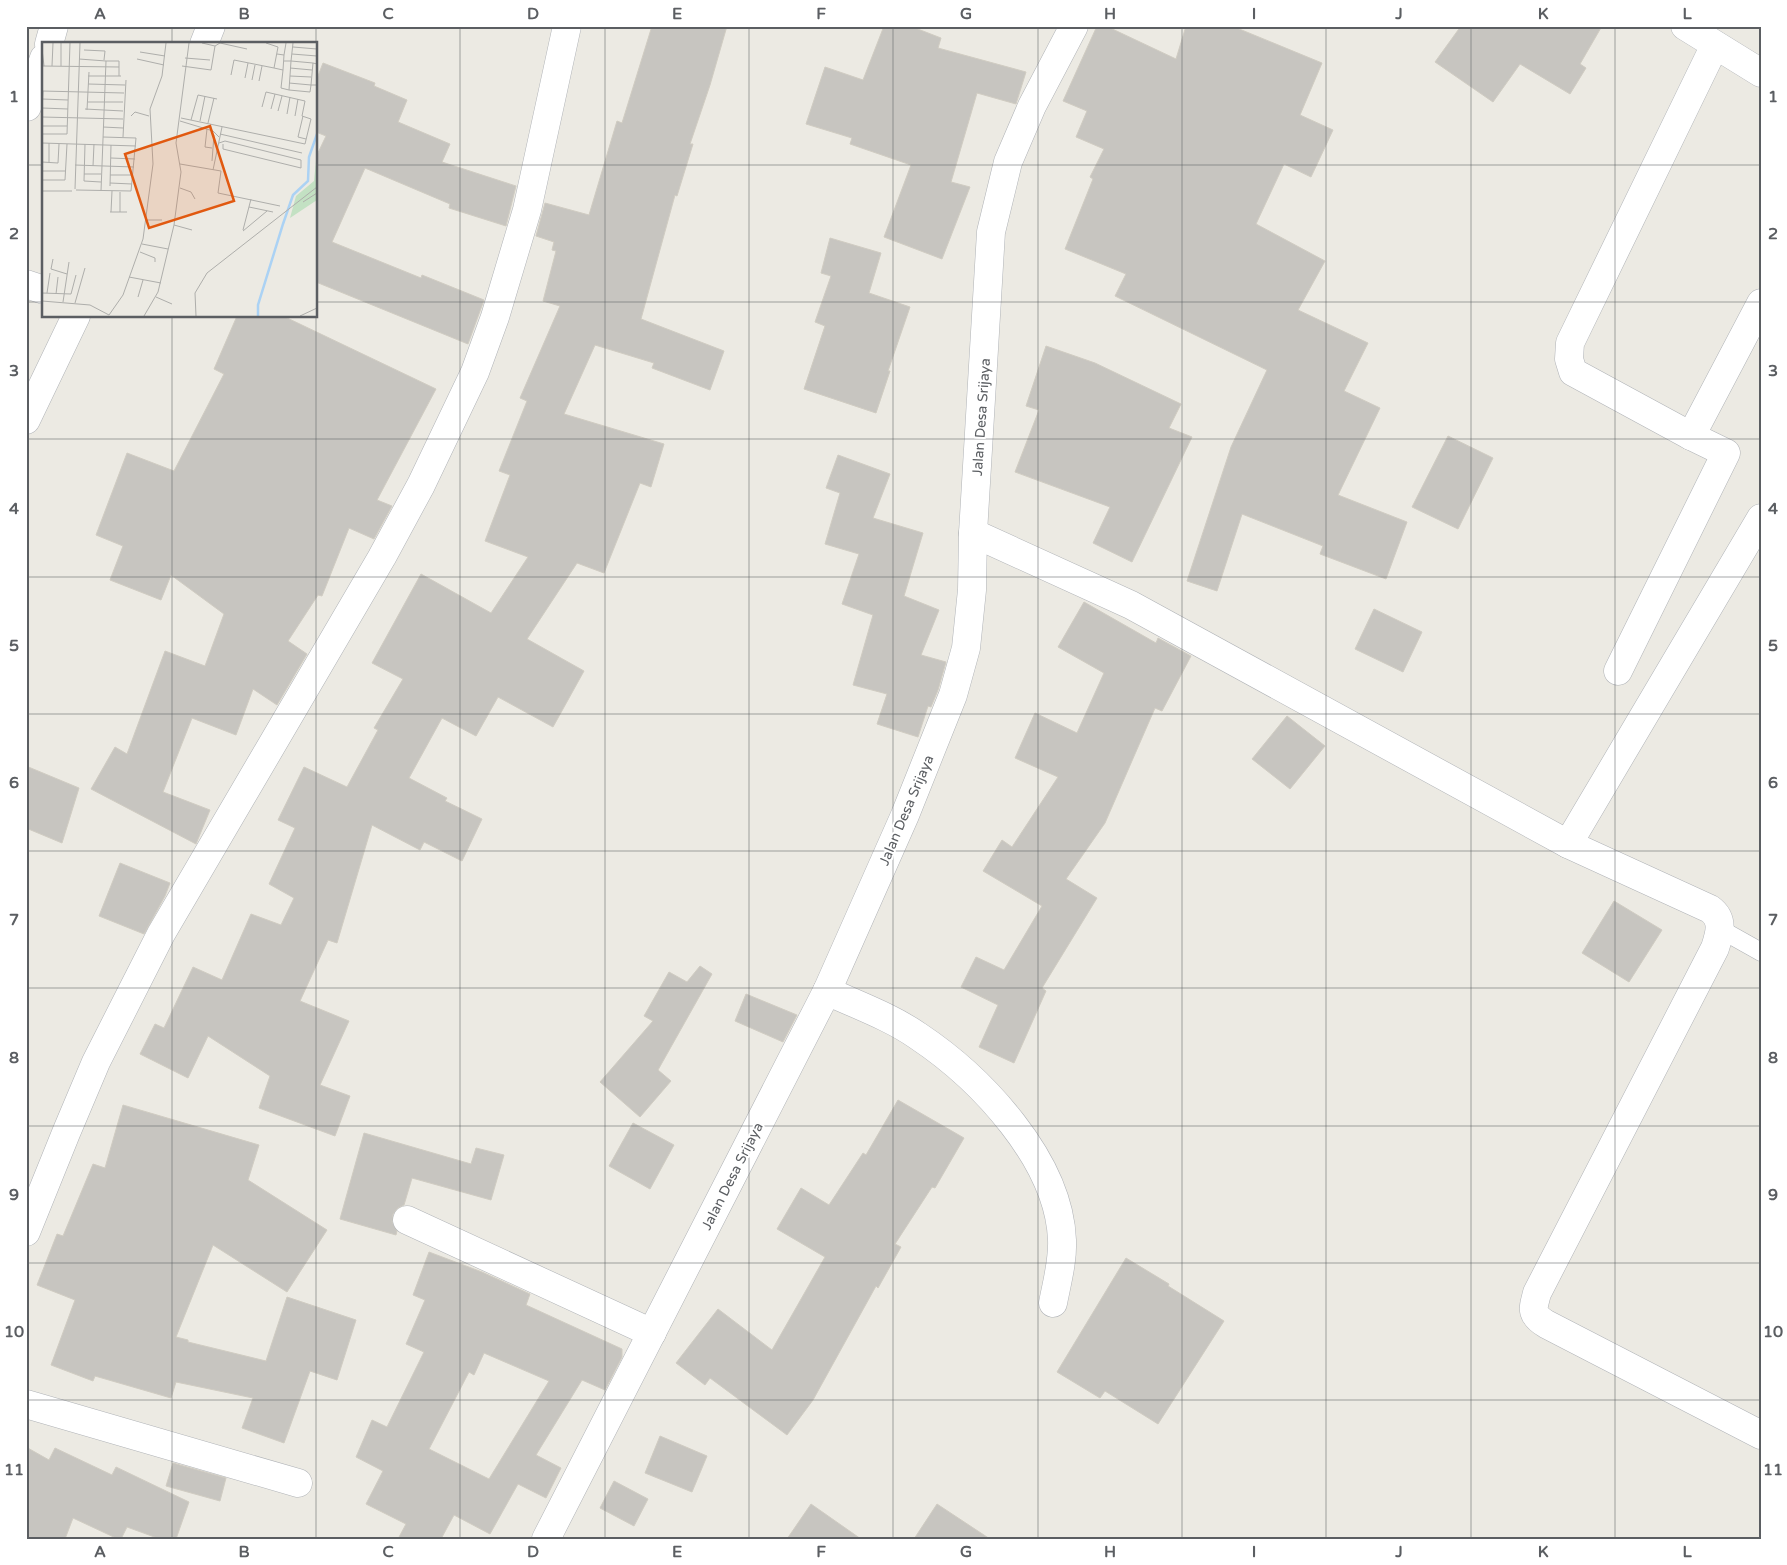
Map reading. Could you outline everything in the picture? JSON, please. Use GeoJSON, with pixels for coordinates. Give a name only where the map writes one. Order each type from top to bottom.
{"type":"FeatureCollection","features":[{"type":"Feature","properties":{"kind":"street"},"geometry":{"type":"LineString","coordinates":[[50,42],[54,26]]}},
{"type":"Feature","properties":{"kind":"street"},"geometry":{"type":"LineString","coordinates":[[205,42],[211,26]]}},
{"type":"Feature","properties":{"kind":"street"},"geometry":{"type":"LineString","coordinates":[[26,1232],[96,1062],[161,934],[382,557],[421,485],[475,372],[495,317],[527,210],[567,26]]}},
{"type":"Feature","properties":{"kind":"street","name":"Jalan Desa Srijaya"},"geometry":{"type":"LineString","coordinates":[[546,1539],[827,991],[905,815],[953,695],[966,648],[972,590],[973,533],[991,232],[1008,162],[1032,106],[1074,26]]}},
{"type":"Feature","properties":{"kind":"street"},"geometry":{"type":"LineString","coordinates":[[1685,26],[1761,73]]}},
{"type":"Feature","properties":{"kind":"street"},"geometry":{"type":"LineString","coordinates":[[1618,671],[1726,453],[1573,372],[1568,359],[1570,342],[1716,45]]}},
{"type":"Feature","properties":{"kind":"street"},"geometry":{"type":"LineString","coordinates":[[32,109],[42,66]]}},
{"type":"Feature","properties":{"kind":"street"},"geometry":{"type":"LineString","coordinates":[[26,284],[42,289]]}},
{"type":"Feature","properties":{"kind":"street"},"geometry":{"type":"LineString","coordinates":[[1691,436],[1761,303]]}},
{"type":"Feature","properties":{"kind":"street"},"geometry":{"type":"LineString","coordinates":[[26,420],[75,318]]}},
{"type":"Feature","properties":{"kind":"street"},"geometry":{"type":"LineString","coordinates":[[1568,844],[1761,518]]}},
{"type":"Feature","properties":{"kind":"street"},"geometry":{"type":"LineString","coordinates":[[973,533],[1131,605],[1568,844],[1716,913],[1720,929],[1715,948],[1537,1293],[1533,1309],[1536,1318],[1546,1324],[1761,1435]]}},
{"type":"Feature","properties":{"kind":"street"},"geometry":{"type":"LineString","coordinates":[[827,991],[887,1018],[918,1035],[954,1063],[988,1094],[1021,1133],[1046,1176],[1058,1209],[1062,1240],[1060,1270],[1052,1303]]}},
{"type":"Feature","properties":{"kind":"street"},"geometry":{"type":"LineString","coordinates":[[407,1220],[652,1333]]}},
{"type":"Feature","properties":{"kind":"street"},"geometry":{"type":"LineString","coordinates":[[26,1404],[298,1483]]}},
{"type":"Feature","properties":{"kind":"lane"},"geometry":{"type":"LineString","coordinates":[[1720,929],[1761,952]]}},
{"type":"Feature","properties":{"kind":"building"},"geometry":{"type":"Polygon","coordinates":[[[652,26],[727,26],[690,144],[693,144],[677,196],[675,195],[641,319],[724,351],[710,390],[652,368],[654,363],[595,345],[564,414],[664,444],[651,487],[640,483],[604,573],[577,563],[527,639],[584,671],[553,727],[498,697],[476,736],[442,718],[409,778],[447,798],[445,801],[482,819],[462,861],[424,842],[420,850],[372,825],[337,943],[328,940],[300,1001],[349,1021],[320,1085],[350,1096],[335,1136],[259,1108],[270,1076],[208,1036],[188,1078],[140,1054],[155,1024],[164,1028],[193,967],[222,980],[251,914],[281,925],[294,898],[269,884],[295,828],[278,820],[304,767],[347,787],[378,730],[374,728],[403,679],[372,663],[421,574],[491,613],[528,557],[485,541],[510,475],[499,471],[527,401],[520,398],[560,306],[543,301],[556,251],[552,250],[554,242],[536,236],[545,203],[589,215],[617,121],[622,123],[652,26]]]}},
{"type":"Feature","properties":{"kind":"building"},"geometry":{"type":"Polygon","coordinates":[[[884,26],[910,26],[941,38],[938,48],[1026,72],[1016,104],[977,93],[951,182],[970,187],[942,259],[884,237],[911,165],[850,144],[852,138],[806,124],[825,67],[863,80],[884,26]]]}},
{"type":"Feature","properties":{"kind":"building"},"geometry":{"type":"Polygon","coordinates":[[[1097,26],[1106,26],[1176,59],[1186,26],[1232,26],[1322,63],[1300,115],[1333,130],[1311,177],[1284,164],[1256,224],[1325,261],[1298,310],[1368,343],[1344,391],[1380,408],[1338,495],[1407,522],[1386,579],[1320,554],[1323,546],[1242,514],[1217,591],[1187,581],[1231,447],[1267,370],[1115,296],[1126,274],[1065,249],[1093,179],[1090,177],[1104,149],[1076,137],[1087,111],[1063,101],[1097,26]]]}},
{"type":"Feature","properties":{"kind":"building"},"geometry":{"type":"Polygon","coordinates":[[[1461,26],[1602,26],[1580,64],[1586,68],[1570,94],[1520,64],[1493,102],[1435,62],[1461,26]]]}},
{"type":"Feature","properties":{"kind":"building"},"geometry":{"type":"Polygon","coordinates":[[[323,63],[375,83],[374,86],[407,100],[398,122],[450,144],[442,162],[516,186],[506,226],[449,208],[450,204],[365,168],[332,242],[421,278],[422,275],[484,300],[468,344],[318,283],[318,153],[326,136],[318,133],[318,76],[323,63]]]}},
{"type":"Feature","properties":{"kind":"building"},"geometry":{"type":"Polygon","coordinates":[[[830,238],[881,253],[869,293],[910,307],[876,413],[804,389],[825,326],[815,322],[831,276],[821,273],[830,238]]]}},
{"type":"Feature","properties":{"kind":"building"},"geometry":{"type":"Polygon","coordinates":[[[236,318],[287,318],[436,389],[377,500],[392,506],[374,539],[349,528],[322,596],[318,595],[288,641],[307,654],[277,705],[253,689],[236,735],[192,718],[163,792],[210,810],[196,844],[91,789],[115,747],[127,754],[165,651],[205,666],[224,614],[171,575],[161,600],[110,580],[123,546],[96,535],[127,453],[174,471],[224,374],[214,369],[236,318]]]}},
{"type":"Feature","properties":{"kind":"building"},"geometry":{"type":"Polygon","coordinates":[[[1046,346],[1095,363],[1181,404],[1169,428],[1192,437],[1132,562],[1093,543],[1110,507],[1015,472],[1039,410],[1026,406],[1046,346]]]}},
{"type":"Feature","properties":{"kind":"building"},"geometry":{"type":"Polygon","coordinates":[[[1448,436],[1493,458],[1458,529],[1412,507],[1448,436]]]}},
{"type":"Feature","properties":{"kind":"building"},"geometry":{"type":"Polygon","coordinates":[[[838,455],[890,474],[873,518],[923,533],[904,596],[939,610],[921,655],[946,662],[938,690],[931,707],[928,706],[918,737],[877,724],[887,694],[853,685],[873,615],[842,604],[859,554],[825,544],[840,493],[826,488],[838,455]]]}},
{"type":"Feature","properties":{"kind":"building"},"geometry":{"type":"Polygon","coordinates":[[[1084,602],[1156,643],[1158,638],[1191,656],[1162,711],[1155,708],[1105,823],[1066,879],[1097,898],[1042,988],[1046,991],[1014,1063],[979,1047],[998,1005],[961,987],[976,957],[1004,970],[1042,906],[983,871],[1002,840],[1012,847],[1058,777],[1015,758],[1035,713],[1077,733],[1104,673],[1058,647],[1084,602]]]}},
{"type":"Feature","properties":{"kind":"building"},"geometry":{"type":"Polygon","coordinates":[[[1374,609],[1422,632],[1403,672],[1355,649],[1374,609]]]}},
{"type":"Feature","properties":{"kind":"building"},"geometry":{"type":"Polygon","coordinates":[[[1287,716],[1325,746],[1290,789],[1252,759],[1287,716]]]}},
{"type":"Feature","properties":{"kind":"building"},"geometry":{"type":"Polygon","coordinates":[[[26,766],[79,788],[62,843],[26,828],[26,766]]]}},
{"type":"Feature","properties":{"kind":"building"},"geometry":{"type":"Polygon","coordinates":[[[120,863],[170,883],[144,934],[99,916],[120,863]]]}},
{"type":"Feature","properties":{"kind":"building"},"geometry":{"type":"Polygon","coordinates":[[[1614,901],[1662,930],[1629,982],[1582,953],[1614,901]]]}},
{"type":"Feature","properties":{"kind":"building"},"geometry":{"type":"Polygon","coordinates":[[[700,966],[712,974],[658,1070],[671,1081],[640,1117],[600,1082],[653,1021],[644,1016],[669,972],[687,982],[700,966]]]}},
{"type":"Feature","properties":{"kind":"building"},"geometry":{"type":"Polygon","coordinates":[[[746,994],[797,1015],[783,1042],[735,1021],[746,994]]]}},
{"type":"Feature","properties":{"kind":"building"},"geometry":{"type":"Polygon","coordinates":[[[898,1100],[964,1138],[935,1188],[932,1187],[895,1244],[901,1247],[878,1288],[876,1286],[813,1400],[787,1435],[710,1378],[705,1385],[676,1363],[718,1309],[772,1350],[825,1257],[777,1229],[801,1188],[829,1205],[863,1153],[866,1155],[898,1100]]]}},
{"type":"Feature","properties":{"kind":"building"},"geometry":{"type":"Polygon","coordinates":[[[123,1105],[259,1145],[248,1180],[327,1230],[287,1292],[213,1245],[176,1337],[188,1340],[188,1342],[266,1361],[287,1297],[356,1320],[337,1380],[310,1371],[284,1443],[242,1428],[253,1398],[176,1382],[171,1398],[95,1376],[93,1381],[51,1365],[75,1300],[37,1285],[57,1234],[63,1236],[93,1164],[105,1168],[123,1105]]]}},
{"type":"Feature","properties":{"kind":"building"},"geometry":{"type":"Polygon","coordinates":[[[633,1123],[674,1145],[650,1189],[609,1166],[633,1123]]]}},
{"type":"Feature","properties":{"kind":"building"},"geometry":{"type":"Polygon","coordinates":[[[364,1133],[471,1164],[476,1148],[504,1155],[491,1200],[412,1178],[404,1205],[393,1214],[392,1222],[397,1231],[396,1235],[340,1219],[364,1133]]]}},
{"type":"Feature","properties":{"kind":"building"},"geometry":{"type":"Polygon","coordinates":[[[429,1252],[482,1272],[530,1294],[526,1305],[622,1349],[622,1357],[605,1390],[582,1380],[536,1455],[561,1468],[546,1498],[518,1484],[490,1534],[454,1515],[441,1539],[398,1539],[406,1524],[366,1504],[383,1471],[356,1457],[372,1420],[387,1427],[424,1352],[406,1344],[425,1300],[413,1295],[429,1252]],[[484,1353],[474,1375],[469,1372],[429,1449],[489,1479],[549,1381],[484,1353]]]}},
{"type":"Feature","properties":{"kind":"building"},"geometry":{"type":"Polygon","coordinates":[[[1126,1258],[1224,1321],[1158,1424],[1105,1391],[1100,1398],[1057,1372],[1126,1258]]]}},
{"type":"Feature","properties":{"kind":"building"},"geometry":{"type":"Polygon","coordinates":[[[660,1436],[707,1456],[692,1492],[645,1473],[660,1436]]]}},
{"type":"Feature","properties":{"kind":"building"},"geometry":{"type":"Polygon","coordinates":[[[26,1447],[49,1460],[55,1448],[112,1475],[116,1467],[189,1502],[176,1539],[160,1539],[127,1527],[121,1539],[118,1539],[73,1518],[65,1539],[26,1539],[26,1447]]]}},
{"type":"Feature","properties":{"kind":"building"},"geometry":{"type":"Polygon","coordinates":[[[173,1463],[226,1478],[220,1501],[166,1486],[173,1463]]]}},
{"type":"Feature","properties":{"kind":"building"},"geometry":{"type":"Polygon","coordinates":[[[614,1481],[648,1499],[634,1526],[600,1508],[614,1481]]]}},
{"type":"Feature","properties":{"kind":"building"},"geometry":{"type":"Polygon","coordinates":[[[811,1504],[861,1539],[787,1539],[811,1504]]]}},
{"type":"Feature","properties":{"kind":"building"},"geometry":{"type":"Polygon","coordinates":[[[937,1504],[990,1539],[914,1539],[937,1504]]]}}]}
